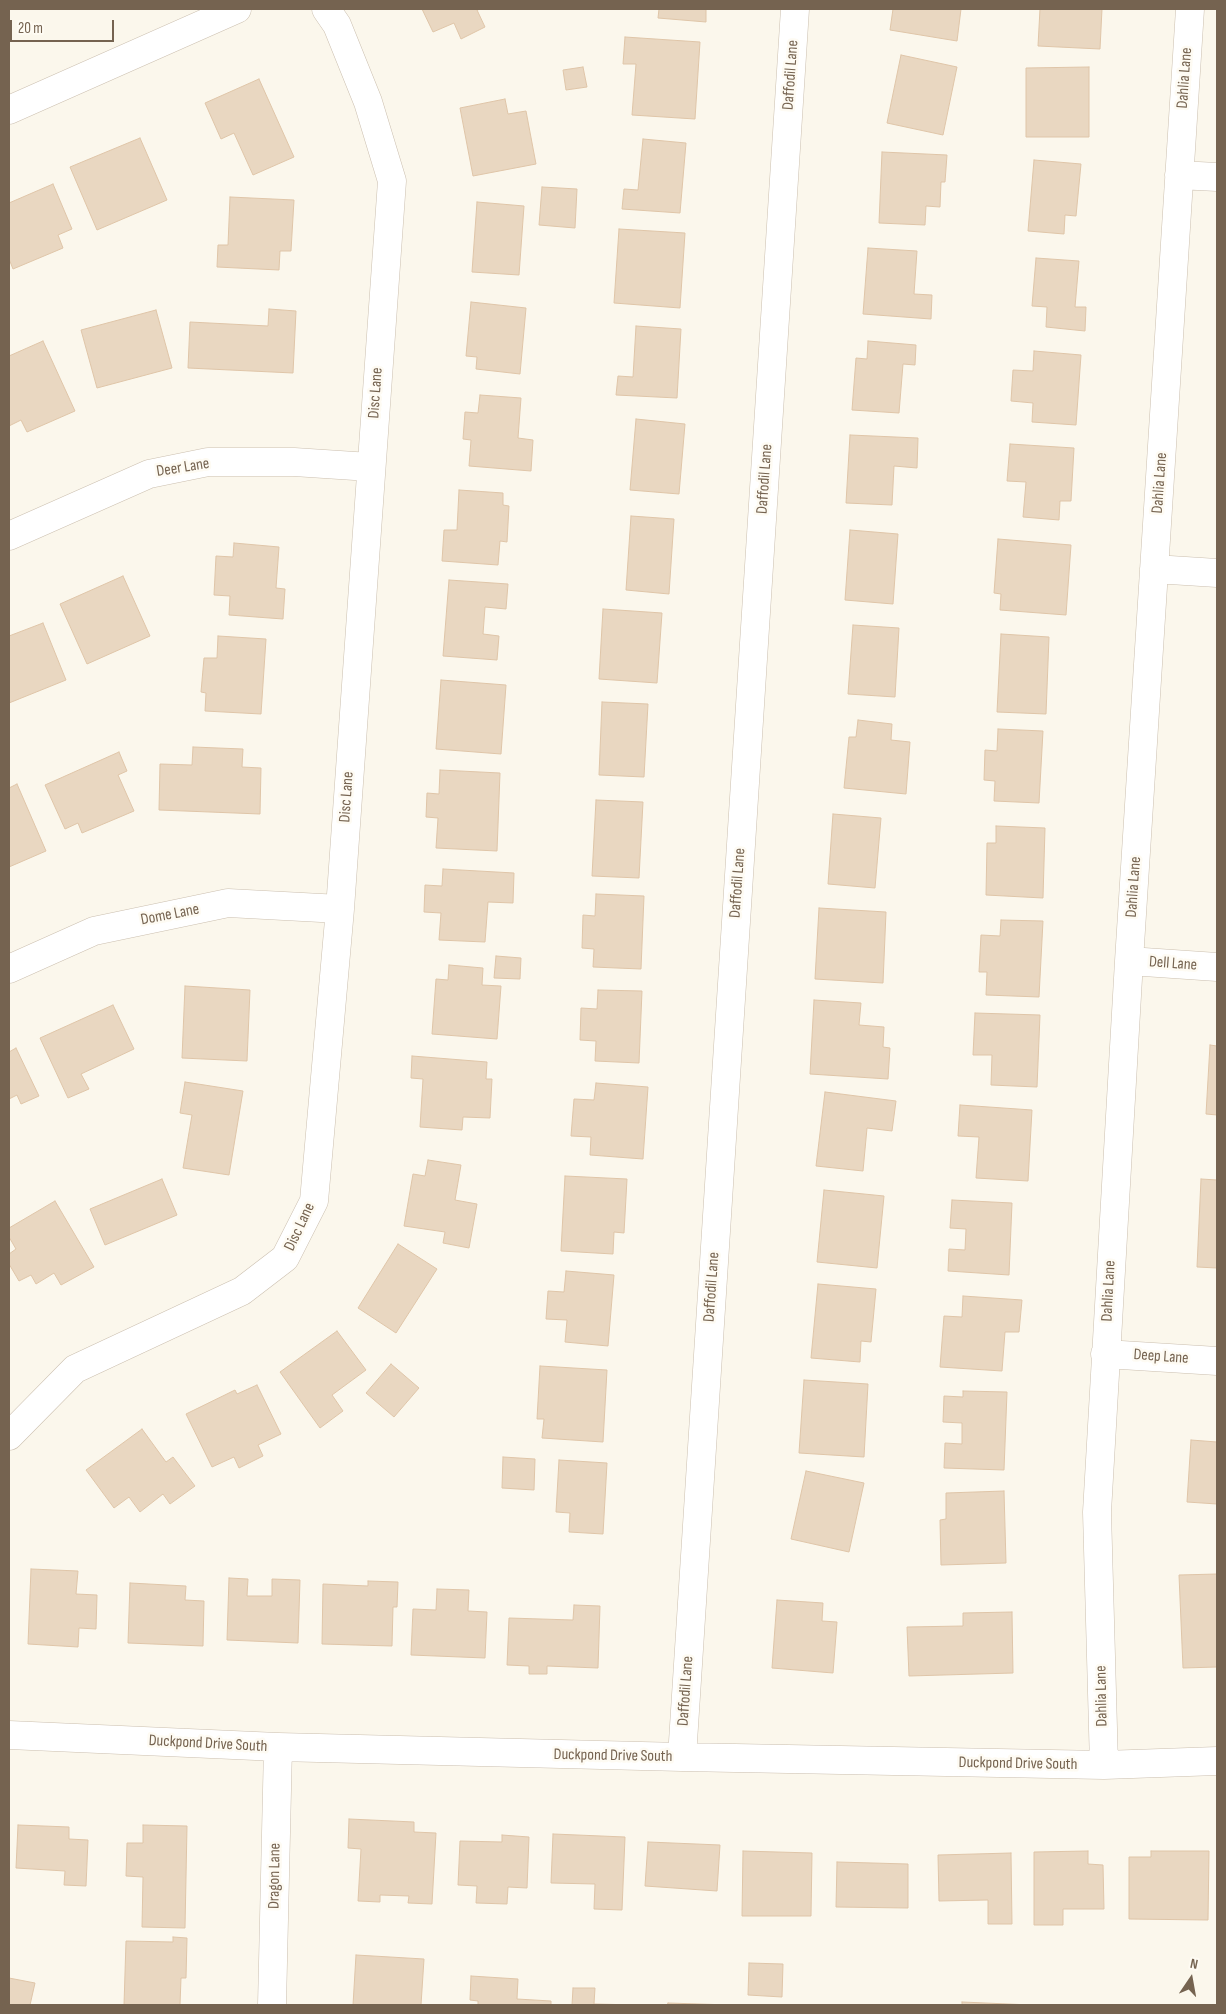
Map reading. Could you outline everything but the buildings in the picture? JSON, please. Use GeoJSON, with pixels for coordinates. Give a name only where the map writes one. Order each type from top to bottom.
{"type":"FeatureCollection","features":[{"type":"Feature","properties":{"kind":"street"},"geometry":{"type":"LineString","coordinates":[[9,110],[237,9]]}},
{"type":"Feature","properties":{"kind":"street","name":"Disc Lane"},"geometry":{"type":"LineString","coordinates":[[9,1436],[75,1369],[242,1291],[285,1258],[314,1201],[340,909],[370,467],[392,180],[368,102],[337,25],[326,9]]}},
{"type":"Feature","properties":{"kind":"street","name":"Daffodil Lane"},"geometry":{"type":"LineString","coordinates":[[682,1757],[795,9]]}},
{"type":"Feature","properties":{"kind":"street","name":"Dahlia Lane"},"geometry":{"type":"LineString","coordinates":[[1104,1765],[1097,1512],[1129,961],[1190,9]]}},
{"type":"Feature","properties":{"kind":"street"},"geometry":{"type":"LineString","coordinates":[[1179,175],[1217,177]]}},
{"type":"Feature","properties":{"kind":"street","name":"Deer Lane"},"geometry":{"type":"LineString","coordinates":[[9,536],[149,474],[208,462],[294,462],[370,467]]}},
{"type":"Feature","properties":{"kind":"street"},"geometry":{"type":"LineString","coordinates":[[1154,569],[1217,573]]}},
{"type":"Feature","properties":{"kind":"street","name":"Dome Lane"},"geometry":{"type":"LineString","coordinates":[[9,969],[94,930],[228,903],[340,909]]}},
{"type":"Feature","properties":{"kind":"street","name":"Dell Lane"},"geometry":{"type":"LineString","coordinates":[[1129,961],[1217,966]]}},
{"type":"Feature","properties":{"kind":"street","name":"Deep Lane"},"geometry":{"type":"LineString","coordinates":[[1105,1354],[1217,1361]]}},
{"type":"Feature","properties":{"kind":"street","name":"Duckpond Drive South"},"geometry":{"type":"LineString","coordinates":[[9,1735],[278,1747],[682,1757],[1104,1765],[1217,1761]]}},
{"type":"Feature","properties":{"kind":"street","name":"Dragon Lane"},"geometry":{"type":"LineString","coordinates":[[272,2005],[278,1747]]}}]}
